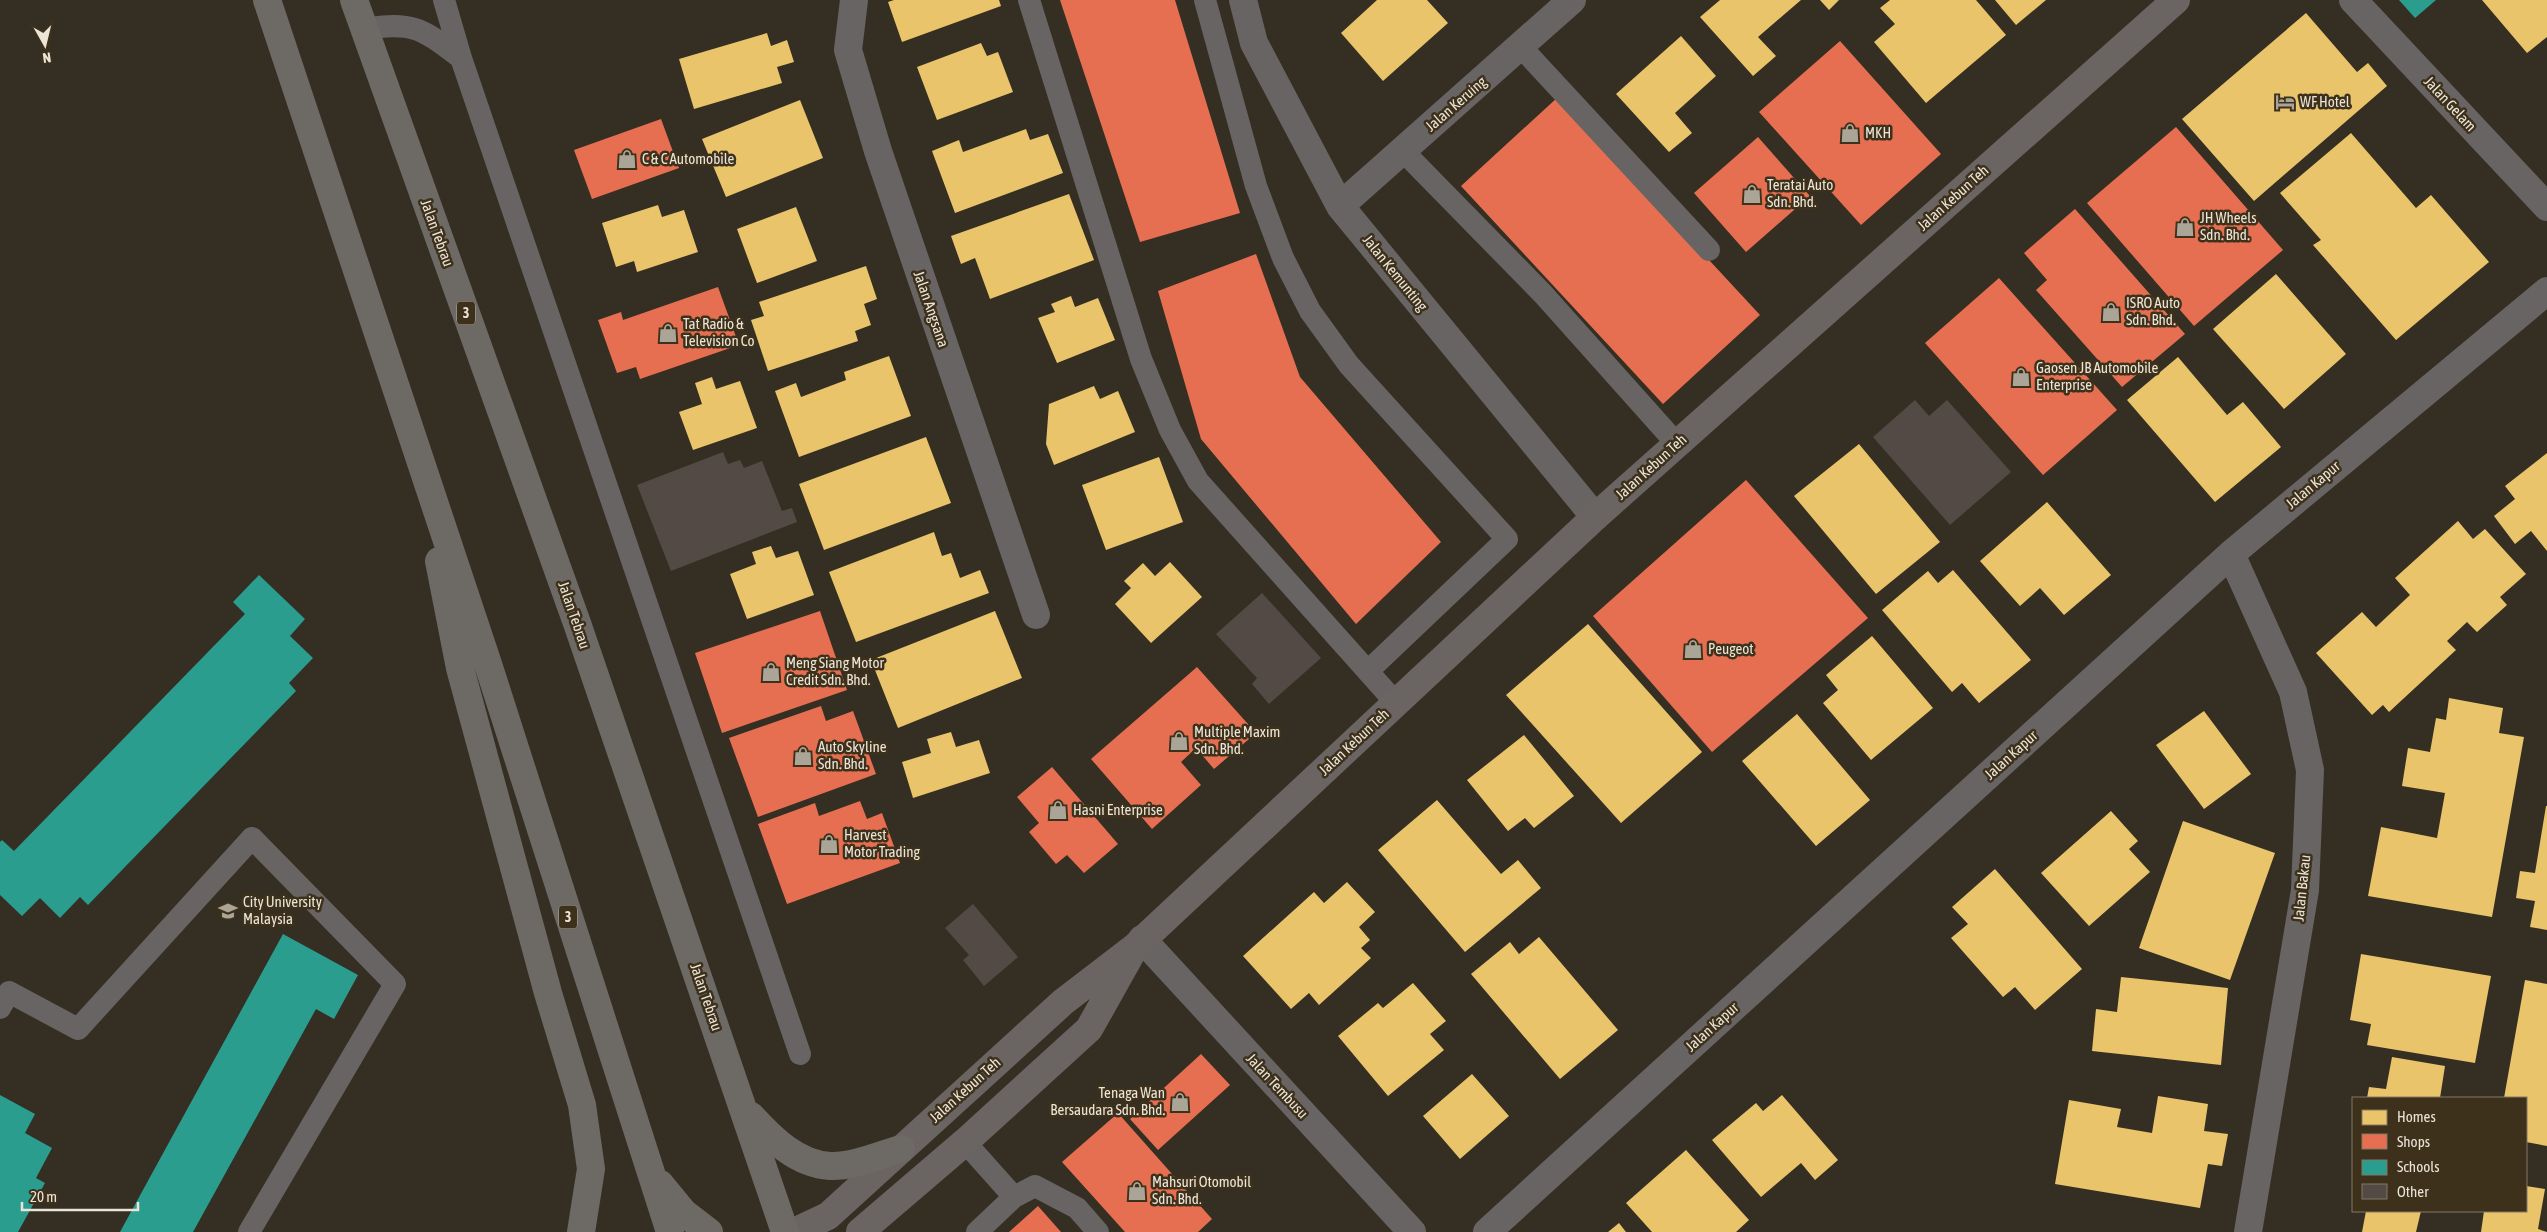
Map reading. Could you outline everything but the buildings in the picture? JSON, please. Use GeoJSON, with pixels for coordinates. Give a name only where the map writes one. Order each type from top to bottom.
{"type":"FeatureCollection","features":[{"type":"Feature","properties":{"kind":"highway","name":"3"},"geometry":{"type":"LineString","coordinates":[[267,0],[425,480],[488,664],[670,1232]]}},
{"type":"Feature","properties":{"kind":"highway","name":"Jalan Tebrau"},"geometry":{"type":"LineString","coordinates":[[354,0],[574,616],[786,1232]]}},
{"type":"Feature","properties":{"kind":"highway"},"geometry":{"type":"LineString","coordinates":[[425,480],[446,601],[460,668],[548,993],[582,1105],[591,1170],[581,1232]]}},
{"type":"Feature","properties":{"kind":"highway"},"geometry":{"type":"LineString","coordinates":[[745,1110],[775,1142],[800,1158],[830,1166],[850,1164],[901,1149]]}},
{"type":"Feature","properties":{"kind":"highway"},"geometry":{"type":"LineString","coordinates":[[649,1171],[683,1212],[709,1232]]}},
{"type":"Feature","properties":{"kind":"main road","name":"Jalan Kebun Teh"},"geometry":{"type":"LineString","coordinates":[[794,1232],[828,1216],[1063,1002],[1139,942],[1595,517],[2176,0]]}},
{"type":"Feature","properties":{"kind":"main road","name":"Jalan Kebun Teh"},"geometry":{"type":"LineString","coordinates":[[860,1232],[965,1142],[1089,1029],[1139,942]]}},
{"type":"Feature","properties":{"kind":"street","name":"Jalan Angsana"},"geometry":{"type":"LineString","coordinates":[[854,0],[848,50],[875,142],[1036,615]]}},
{"type":"Feature","properties":{"kind":"street","name":"Jalan Kemunting"},"geometry":{"type":"LineString","coordinates":[[1243,0],[1254,43],[1340,206],[1595,517]]}},
{"type":"Feature","properties":{"kind":"street","name":"Jalan Keruing"},"geometry":{"type":"LineString","coordinates":[[1340,206],[1572,0]]}},
{"type":"Feature","properties":{"kind":"street","name":"Jalan Gelam"},"geometry":{"type":"LineString","coordinates":[[2353,0],[2547,207]]}},
{"type":"Feature","properties":{"kind":"street","name":"Jalan Kapur"},"geometry":{"type":"LineString","coordinates":[[1487,1232],[2231,554],[2547,291]]}},
{"type":"Feature","properties":{"kind":"street","name":"Jalan Bakau"},"geometry":{"type":"LineString","coordinates":[[2231,554],[2292,692],[2310,770],[2304,890],[2248,1232]]}},
{"type":"Feature","properties":{"kind":"street","name":"Jalan Tembusu"},"geometry":{"type":"LineString","coordinates":[[1139,942],[1412,1232]]}},
{"type":"Feature","properties":{"kind":"lane"},"geometry":{"type":"LineString","coordinates":[[444,0],[461,58],[800,1054]]}},
{"type":"Feature","properties":{"kind":"lane"},"geometry":{"type":"LineString","coordinates":[[1029,0],[1141,359],[1170,430],[1198,481],[1396,702]]}},
{"type":"Feature","properties":{"kind":"lane"},"geometry":{"type":"LineString","coordinates":[[1205,0],[1256,186],[1283,258],[1310,311],[1349,365],[1507,539],[1368,671]]}},
{"type":"Feature","properties":{"kind":"lane"},"geometry":{"type":"LineString","coordinates":[[364,29],[387,25],[411,26],[433,37],[461,58]]}},
{"type":"Feature","properties":{"kind":"lane"},"geometry":{"type":"LineString","coordinates":[[1521,47],[1710,250]]}},
{"type":"Feature","properties":{"kind":"lane"},"geometry":{"type":"LineString","coordinates":[[1403,151],[1543,294],[1677,444]]}},
{"type":"Feature","properties":{"kind":"lane"},"geometry":{"type":"LineString","coordinates":[[0,1008],[9,992],[78,1030],[252,838],[395,984],[249,1232]]}},
{"type":"Feature","properties":{"kind":"lane"},"geometry":{"type":"LineString","coordinates":[[965,1142],[1014,1197]]}},
{"type":"Feature","properties":{"kind":"lane"},"geometry":{"type":"LineString","coordinates":[[977,1232],[1014,1197],[1035,1186],[1077,1208],[1098,1232]]}},
{"type":"Feature","properties":{"kind":"place","name":"WF Hotel"},"geometry":{"type":"Point","coordinates":[2285,102]}},
{"type":"Feature","properties":{"kind":"place","name":"MKH"},"geometry":{"type":"Point","coordinates":[1850,133]}},
{"type":"Feature","properties":{"kind":"place","name":"C & C Automobile"},"geometry":{"type":"Point","coordinates":[627,159]}},
{"type":"Feature","properties":{"kind":"place","name":"Teratai Auto Sdn. Bhd."},"geometry":{"type":"Point","coordinates":[1752,194]}},
{"type":"Feature","properties":{"kind":"place","name":"JH Wheels Sdn. Bhd."},"geometry":{"type":"Point","coordinates":[2185,227]}},
{"type":"Feature","properties":{"kind":"place","name":"ISRO Auto Sdn. Bhd."},"geometry":{"type":"Point","coordinates":[2111,312]}},
{"type":"Feature","properties":{"kind":"place","name":"Tat Radio & Television Co"},"geometry":{"type":"Point","coordinates":[668,333]}},
{"type":"Feature","properties":{"kind":"place","name":"Gaosen JB Automobile Enterprise"},"geometry":{"type":"Point","coordinates":[2021,377]}},
{"type":"Feature","properties":{"kind":"place","name":"Peugeot"},"geometry":{"type":"Point","coordinates":[1693,649]}},
{"type":"Feature","properties":{"kind":"place","name":"Meng Siang Motor Credit Sdn. Bhd."},"geometry":{"type":"Point","coordinates":[771,672]}},
{"type":"Feature","properties":{"kind":"place","name":"Multiple Maxim Sdn. Bhd."},"geometry":{"type":"Point","coordinates":[1179,741]}},
{"type":"Feature","properties":{"kind":"place","name":"Auto Skyline Sdn. Bhd."},"geometry":{"type":"Point","coordinates":[803,756]}},
{"type":"Feature","properties":{"kind":"place","name":"Hasni Enterprise"},"geometry":{"type":"Point","coordinates":[1058,810]}},
{"type":"Feature","properties":{"kind":"place","name":"Harvest Motor Trading"},"geometry":{"type":"Point","coordinates":[829,844]}},
{"type":"Feature","properties":{"kind":"place","name":"City University Malaysia"},"geometry":{"type":"Point","coordinates":[228,911]}},
{"type":"Feature","properties":{"kind":"place","name":"Tenaga Wan Bersaudara Sdn. Bhd."},"geometry":{"type":"Point","coordinates":[1180,1102]}},
{"type":"Feature","properties":{"kind":"place","name":"Mahsuri Otomobil Sdn. Bhd."},"geometry":{"type":"Point","coordinates":[1137,1191]}}]}
